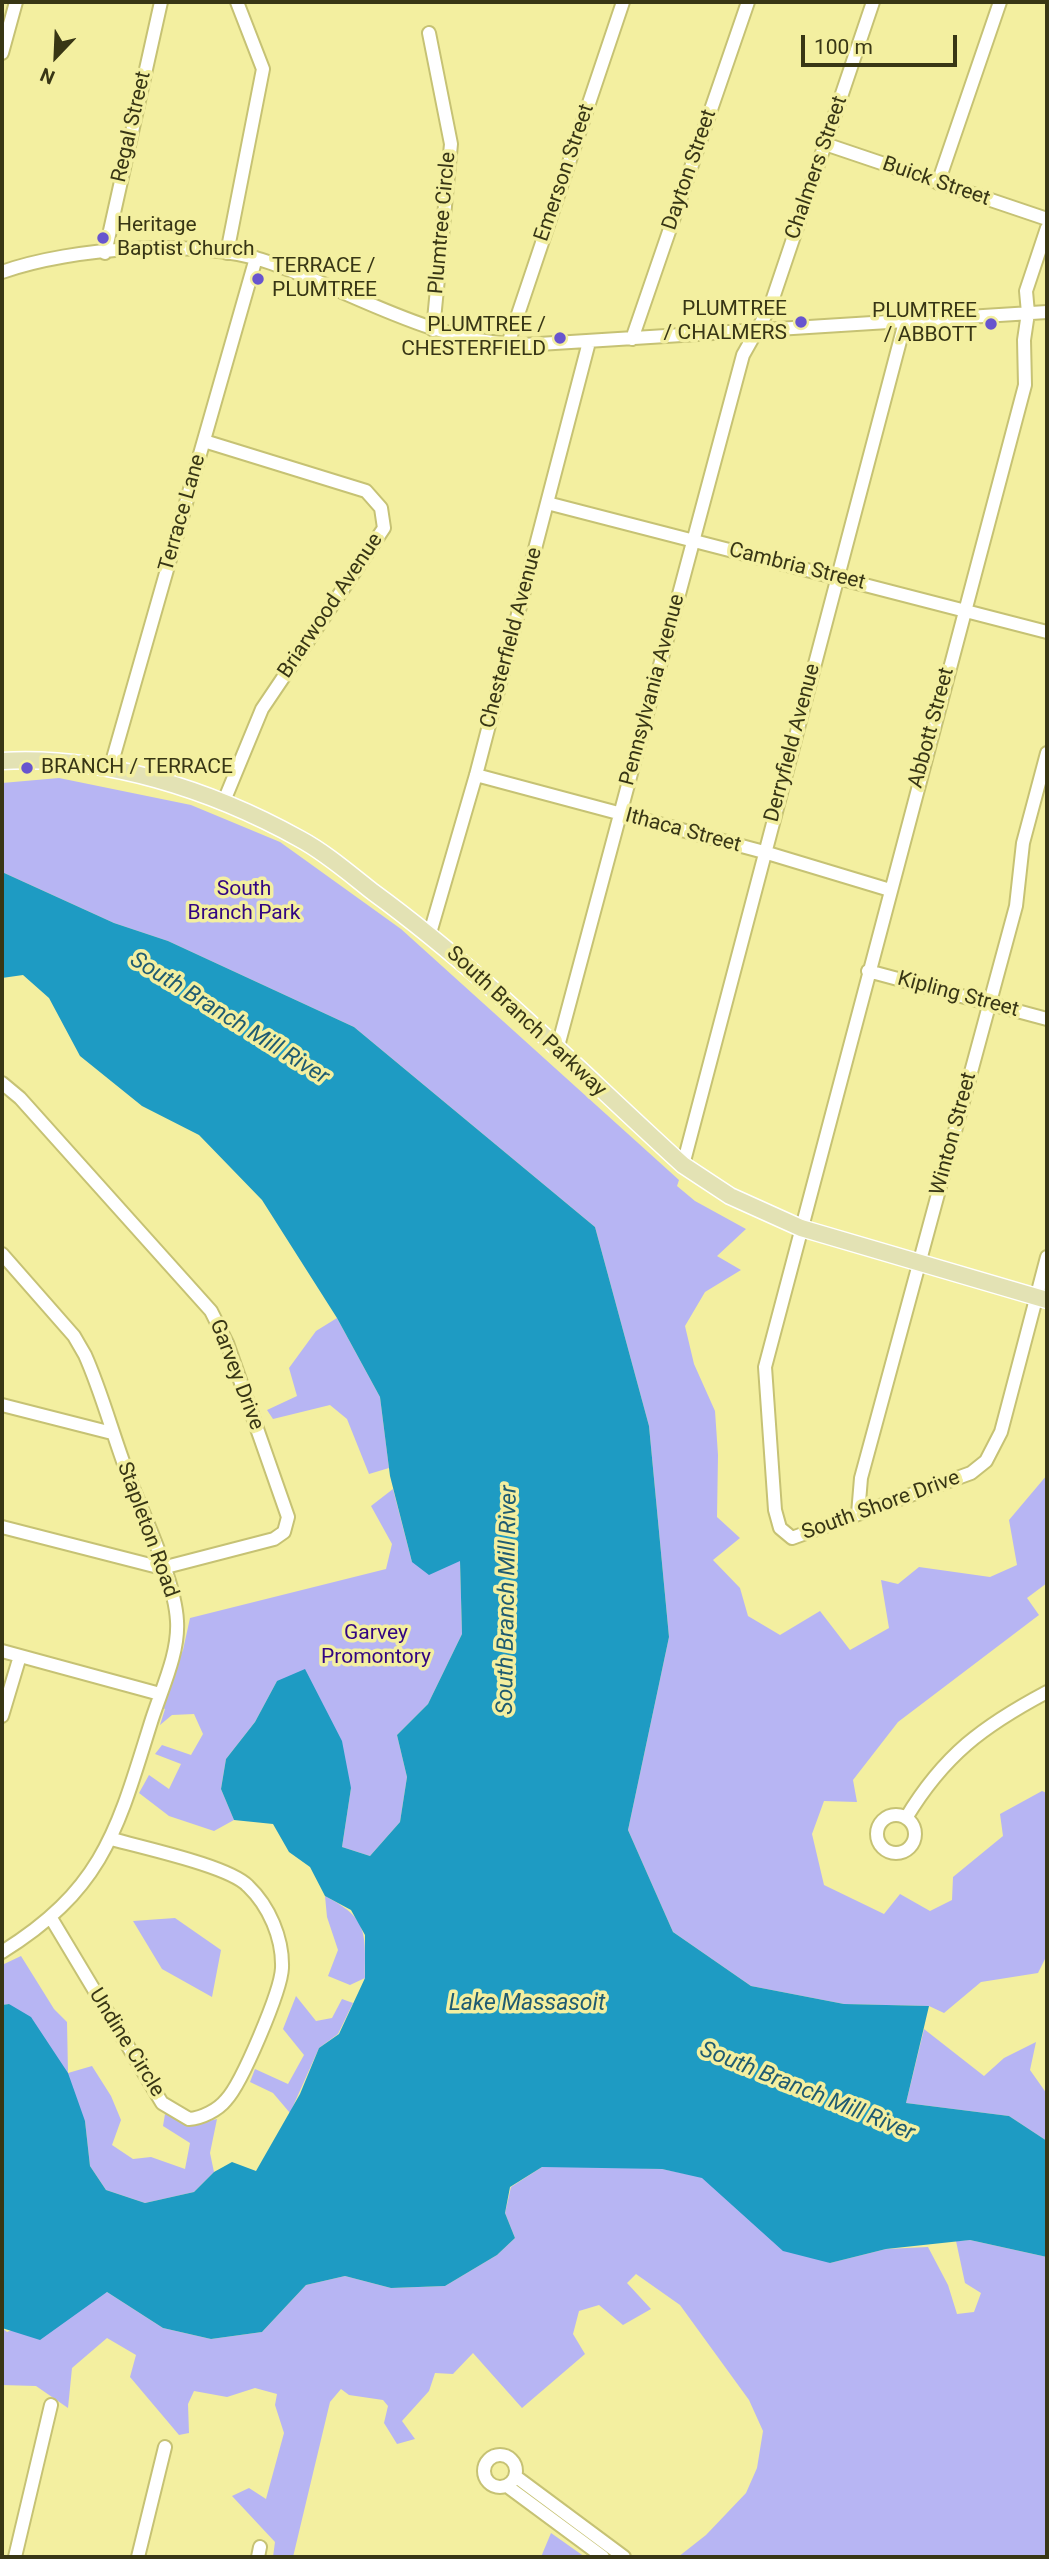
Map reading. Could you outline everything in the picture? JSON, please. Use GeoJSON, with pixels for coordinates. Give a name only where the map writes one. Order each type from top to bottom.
{"type":"FeatureCollection","features":[{"type":"Feature","properties":{"kind":"main road","name":"South Branch Parkway"},"geometry":{"type":"LineString","coordinates":[[2,761],[30,760],[110,769],[224,801],[303,840],[430,933],[682,1165],[730,1196],[801,1228],[1042,1298]]}},
{"type":"Feature","properties":{"kind":"street"},"geometry":{"type":"LineString","coordinates":[[2,53],[16,2]]}},
{"type":"Feature","properties":{"kind":"street","name":"Regal Street"},"geometry":{"type":"LineString","coordinates":[[105,253],[161,2]]}},
{"type":"Feature","properties":{"kind":"street"},"geometry":{"type":"LineString","coordinates":[[226,253],[263,69],[237,2]]}},
{"type":"Feature","properties":{"kind":"street","name":"Emerson Street"},"geometry":{"type":"LineString","coordinates":[[508,344],[623,2]]}},
{"type":"Feature","properties":{"kind":"street","name":"Dayton Street"},"geometry":{"type":"LineString","coordinates":[[632,339],[748,2]]}},
{"type":"Feature","properties":{"kind":"street","name":"Chalmers Street"},"geometry":{"type":"LineString","coordinates":[[755,332],[769,307],[873,2]]}},
{"type":"Feature","properties":{"kind":"street"},"geometry":{"type":"LineString","coordinates":[[938,183],[1000,2]]}},
{"type":"Feature","properties":{"kind":"street","name":"Plumtree Circle"},"geometry":{"type":"LineString","coordinates":[[429,33],[451,144],[433,330]]}},
{"type":"Feature","properties":{"kind":"street","name":"Buick Street"},"geometry":{"type":"LineString","coordinates":[[824,144],[1047,219]]}},
{"type":"Feature","properties":{"kind":"street","name":"Abbott Street"},"geometry":{"type":"LineString","coordinates":[[801,1228],[963,610],[1025,385],[1024,340],[1028,313],[1026,291],[1047,228]]}},
{"type":"Feature","properties":{"kind":"street"},"geometry":{"type":"LineString","coordinates":[[2,272],[50,259],[105,253],[180,249],[226,253],[256,258],[433,330],[466,339],[508,344],[589,342],[1047,312]]}},
{"type":"Feature","properties":{"kind":"street","name":"Terrace Lane"},"geometry":{"type":"LineString","coordinates":[[110,769],[256,258]]}},
{"type":"Feature","properties":{"kind":"street","name":"Derryfield Avenue"},"geometry":{"type":"LineString","coordinates":[[682,1165],[905,322]]}},
{"type":"Feature","properties":{"kind":"street","name":"Pennsylvania Avenue"},"geometry":{"type":"LineString","coordinates":[[557,1050],[743,355],[755,332]]}},
{"type":"Feature","properties":{"kind":"street","name":"Chesterfield Avenue"},"geometry":{"type":"LineString","coordinates":[[430,933],[476,775],[589,342]]}},
{"type":"Feature","properties":{"kind":"street","name":"Briarwood Avenue"},"geometry":{"type":"LineString","coordinates":[[204,441],[366,491],[381,508],[384,528],[262,709],[224,801]]}},
{"type":"Feature","properties":{"kind":"street","name":"Cambria Street"},"geometry":{"type":"LineString","coordinates":[[547,503],[1047,632]]}},
{"type":"Feature","properties":{"kind":"street","name":"Winton Street"},"geometry":{"type":"LineString","coordinates":[[859,1514],[861,1478],[1016,906],[1023,843],[1047,753]]}},
{"type":"Feature","properties":{"kind":"street","name":"Ithaca Street"},"geometry":{"type":"LineString","coordinates":[[476,775],[764,852],[890,890]]}},
{"type":"Feature","properties":{"kind":"street","name":"Kipling Street"},"geometry":{"type":"LineString","coordinates":[[868,971],[1047,1019]]}},
{"type":"Feature","properties":{"kind":"street","name":"Garvey Drive"},"geometry":{"type":"LineString","coordinates":[[2,1083],[16,1094],[208,1306],[227,1343],[288,1514],[284,1532],[274,1539],[162,1568]]}},
{"type":"Feature","properties":{"kind":"street","name":"South Shore Drive"},"geometry":{"type":"LineString","coordinates":[[801,1228],[765,1367],[775,1510],[780,1528],[792,1538],[971,1473],[986,1461],[1001,1432],[1042,1298],[1047,1257]]}},
{"type":"Feature","properties":{"kind":"street","name":"Stapleton Road"},"geometry":{"type":"LineString","coordinates":[[2,1254],[78,1342],[162,1568],[175,1608],[177,1627],[160,1694],[112,1839],[88,1878],[51,1918],[2,1952]]}},
{"type":"Feature","properties":{"kind":"street"},"geometry":{"type":"LineString","coordinates":[[2,1405],[113,1433]]}},
{"type":"Feature","properties":{"kind":"street"},"geometry":{"type":"LineString","coordinates":[[2,1527],[162,1568]]}},
{"type":"Feature","properties":{"kind":"street"},"geometry":{"type":"LineString","coordinates":[[2,1651],[160,1694]]}},
{"type":"Feature","properties":{"kind":"street"},"geometry":{"type":"LineString","coordinates":[[2,1716],[20,1656]]}},
{"type":"Feature","properties":{"kind":"street"},"geometry":{"type":"LineString","coordinates":[[906,1818],[930,1783],[975,1735],[1047,1692]]}},
{"type":"Feature","properties":{"kind":"street","name":"Undine Circle"},"geometry":{"type":"LineString","coordinates":[[51,1918],[162,2103],[189,2119],[200,2117],[225,2102],[242,2076],[280,1982],[281,1951],[271,1920],[260,1900],[240,1879],[112,1839]]}},
{"type":"Feature","properties":{"kind":"street"},"geometry":{"type":"LineString","coordinates":[[15,2557],[51,2405]]}},
{"type":"Feature","properties":{"kind":"street"},"geometry":{"type":"LineString","coordinates":[[138,2557],[165,2447]]}},
{"type":"Feature","properties":{"kind":"street"},"geometry":{"type":"LineString","coordinates":[[511,2481],[624,2557]]}},
{"type":"Feature","properties":{"kind":"street"},"geometry":{"type":"LineString","coordinates":[[535,2498],[603,2557]]}},
{"type":"Feature","properties":{"kind":"green space","name":"South Branch Park"},"geometry":{"type":"Polygon","coordinates":[[[59,778],[191,805],[280,842],[401,929],[679,1180],[677,1186],[695,1201],[746,1229],[717,1256],[741,1270],[705,1292],[685,1326],[694,1364],[715,1411],[718,1455],[717,1517],[740,1538],[713,1560],[740,1588],[748,1616],[780,1635],[820,1611],[850,1650],[889,1628],[881,1580],[898,1584],[919,1567],[990,1577],[1017,1565],[1009,1520],[1047,1475],[1047,1583],[1027,1598],[1039,1615],[898,1722],[853,1780],[857,1802],[824,1801],[812,1834],[824,1885],[884,1914],[900,1894],[930,1911],[952,1900],[953,1877],[1003,1836],[1000,1814],[1042,1791],[1047,1793],[1047,1955],[1038,1973],[981,1982],[944,2013],[929,2006],[844,2004],[751,1986],[673,1932],[628,1830],[669,1637],[649,1426],[595,1227],[354,1027],[168,941],[114,923],[2,872],[2,783],[59,778]]]}},
{"type":"Feature","properties":{"kind":"green space"},"geometry":{"type":"Polygon","coordinates":[[[337,1318],[380,1397],[389,1468],[369,1474],[347,1419],[330,1405],[273,1419],[267,1410],[297,1396],[289,1368],[316,1331],[337,1318]]]}},
{"type":"Feature","properties":{"kind":"green space","name":"Garvey Promontory"},"geometry":{"type":"Polygon","coordinates":[[[393,1489],[412,1562],[460,1561],[462,1634],[428,1704],[397,1735],[407,1777],[400,1822],[370,1856],[342,1847],[351,1788],[277,1681],[255,1722],[226,1759],[221,1789],[234,1820],[214,1831],[169,1816],[139,1793],[149,1775],[169,1789],[181,1764],[155,1754],[162,1745],[191,1755],[203,1734],[194,1714],[172,1715],[160,1725],[165,1709],[159,1707],[183,1650],[190,1618],[386,1569],[392,1544],[371,1506],[393,1489]]]}},
{"type":"Feature","properties":{"kind":"green space"},"geometry":{"type":"Polygon","coordinates":[[[325,1896],[350,1912],[362,1928],[365,1978],[350,1985],[328,1976],[338,1950],[327,1917],[325,1896]]]}},
{"type":"Feature","properties":{"kind":"green space"},"geometry":{"type":"Polygon","coordinates":[[[175,1918],[221,1950],[212,1997],[162,1969],[133,1921],[175,1918]]]}},
{"type":"Feature","properties":{"kind":"green space"},"geometry":{"type":"Polygon","coordinates":[[[21,1956],[54,2009],[67,2022],[68,2073],[92,2066],[111,2096],[121,2120],[112,2145],[133,2159],[151,2157],[185,2169],[190,2143],[163,2126],[165,2114],[190,2126],[217,2119],[210,2153],[214,2172],[194,2192],[145,2203],[106,2190],[90,2166],[85,2121],[9,2004],[2,2005],[2,1965],[21,1956]]]}},
{"type":"Feature","properties":{"kind":"green space"},"geometry":{"type":"Polygon","coordinates":[[[296,1996],[316,2021],[332,2018],[342,1999],[353,2003],[338,2034],[319,2048],[290,2113],[273,2093],[250,2082],[255,2069],[288,2084],[304,2055],[283,2029],[296,1996]]]}},
{"type":"Feature","properties":{"kind":"green space"},"geometry":{"type":"Polygon","coordinates":[[[924,2029],[984,2076],[1004,2058],[1036,2042],[1030,2070],[1047,2094],[1047,2141],[1009,2116],[906,2103],[924,2029]]]}},
{"type":"Feature","properties":{"kind":"green space"},"geometry":{"type":"Polygon","coordinates":[[[542,2167],[662,2169],[702,2177],[742,2211],[830,2263],[886,2249],[928,2247],[948,2285],[957,2314],[974,2312],[981,2293],[965,2283],[956,2241],[970,2240],[1047,2257],[1047,2557],[678,2557],[706,2535],[746,2493],[757,2468],[763,2431],[749,2400],[680,2305],[636,2274],[627,2283],[651,2309],[623,2325],[599,2305],[579,2311],[573,2334],[585,2354],[522,2408],[473,2353],[453,2374],[435,2373],[429,2391],[402,2421],[415,2439],[397,2444],[384,2423],[388,2406],[383,2400],[349,2395],[341,2389],[330,2402],[293,2557],[273,2557],[275,2542],[232,2496],[249,2488],[266,2499],[284,2433],[275,2405],[277,2394],[255,2388],[227,2397],[194,2391],[188,2404],[189,2433],[179,2435],[130,2377],[136,2355],[107,2338],[72,2368],[68,2408],[36,2386],[2,2385],[2,2328],[7,2332],[107,2292],[163,2328],[211,2339],[262,2332],[306,2285],[345,2276],[391,2288],[445,2286],[497,2255],[515,2238],[505,2213],[511,2187],[542,2167]]]}},
{"type":"Feature","properties":{"kind":"green space"},"geometry":{"type":"Polygon","coordinates":[[[551,2533],[585,2557],[541,2557],[551,2533]]]}},
{"type":"Feature","properties":{"kind":"water","name":"Lake Massasoit"},"geometry":{"type":"Polygon","coordinates":[[[2,872],[114,923],[168,941],[354,1027],[595,1227],[649,1426],[669,1637],[628,1830],[673,1932],[751,1986],[844,2004],[929,2006],[906,2103],[1009,2116],[1047,2141],[1047,2257],[970,2240],[886,2249],[830,2263],[783,2251],[702,2178],[662,2169],[542,2167],[510,2187],[505,2213],[515,2238],[497,2255],[445,2286],[391,2288],[345,2276],[306,2285],[262,2332],[211,2339],[163,2328],[107,2292],[40,2340],[2,2328],[2,2005],[9,2004],[31,2017],[68,2073],[85,2121],[90,2166],[106,2190],[145,2203],[194,2192],[214,2172],[232,2162],[256,2171],[300,2094],[319,2048],[339,2034],[365,1978],[365,1935],[351,1910],[325,1896],[310,1867],[289,1852],[273,1824],[234,1820],[221,1789],[226,1759],[255,1722],[277,1681],[305,1669],[342,1741],[351,1788],[342,1847],[370,1856],[400,1822],[407,1777],[397,1735],[428,1704],[462,1634],[460,1561],[429,1575],[412,1562],[390,1476],[380,1397],[337,1318],[262,1200],[199,1135],[142,1106],[80,1056],[49,998],[23,975],[2,978],[2,872]]]}},
{"type":"Feature","properties":{"kind":"place","name":"Heritage Baptist Church"},"geometry":{"type":"Point","coordinates":[103,238]}},
{"type":"Feature","properties":{"kind":"place","name":"TERRACE / PLUMTREE"},"geometry":{"type":"Point","coordinates":[258,279]}},
{"type":"Feature","properties":{"kind":"place","name":"PLUMTREE / CHALMERS"},"geometry":{"type":"Point","coordinates":[801,322]}},
{"type":"Feature","properties":{"kind":"place","name":"PLUMTREE / ABBOTT"},"geometry":{"type":"Point","coordinates":[991,324]}},
{"type":"Feature","properties":{"kind":"place","name":"PLUMTREE / CHESTERFIELD"},"geometry":{"type":"Point","coordinates":[560,338]}},
{"type":"Feature","properties":{"kind":"place","name":"BRANCH / TERRACE"},"geometry":{"type":"Point","coordinates":[27,768]}},
{"type":"Feature","properties":{"kind":"water label","name":"South Branch Mill River"},"geometry":{"type":"Point","coordinates":[229,1019]}},
{"type":"Feature","properties":{"kind":"water label","name":"South Branch Mill River"},"geometry":{"type":"Point","coordinates":[508,1600]}},
{"type":"Feature","properties":{"kind":"water label","name":"South Branch Mill River"},"geometry":{"type":"Point","coordinates":[807,2092]}}]}
